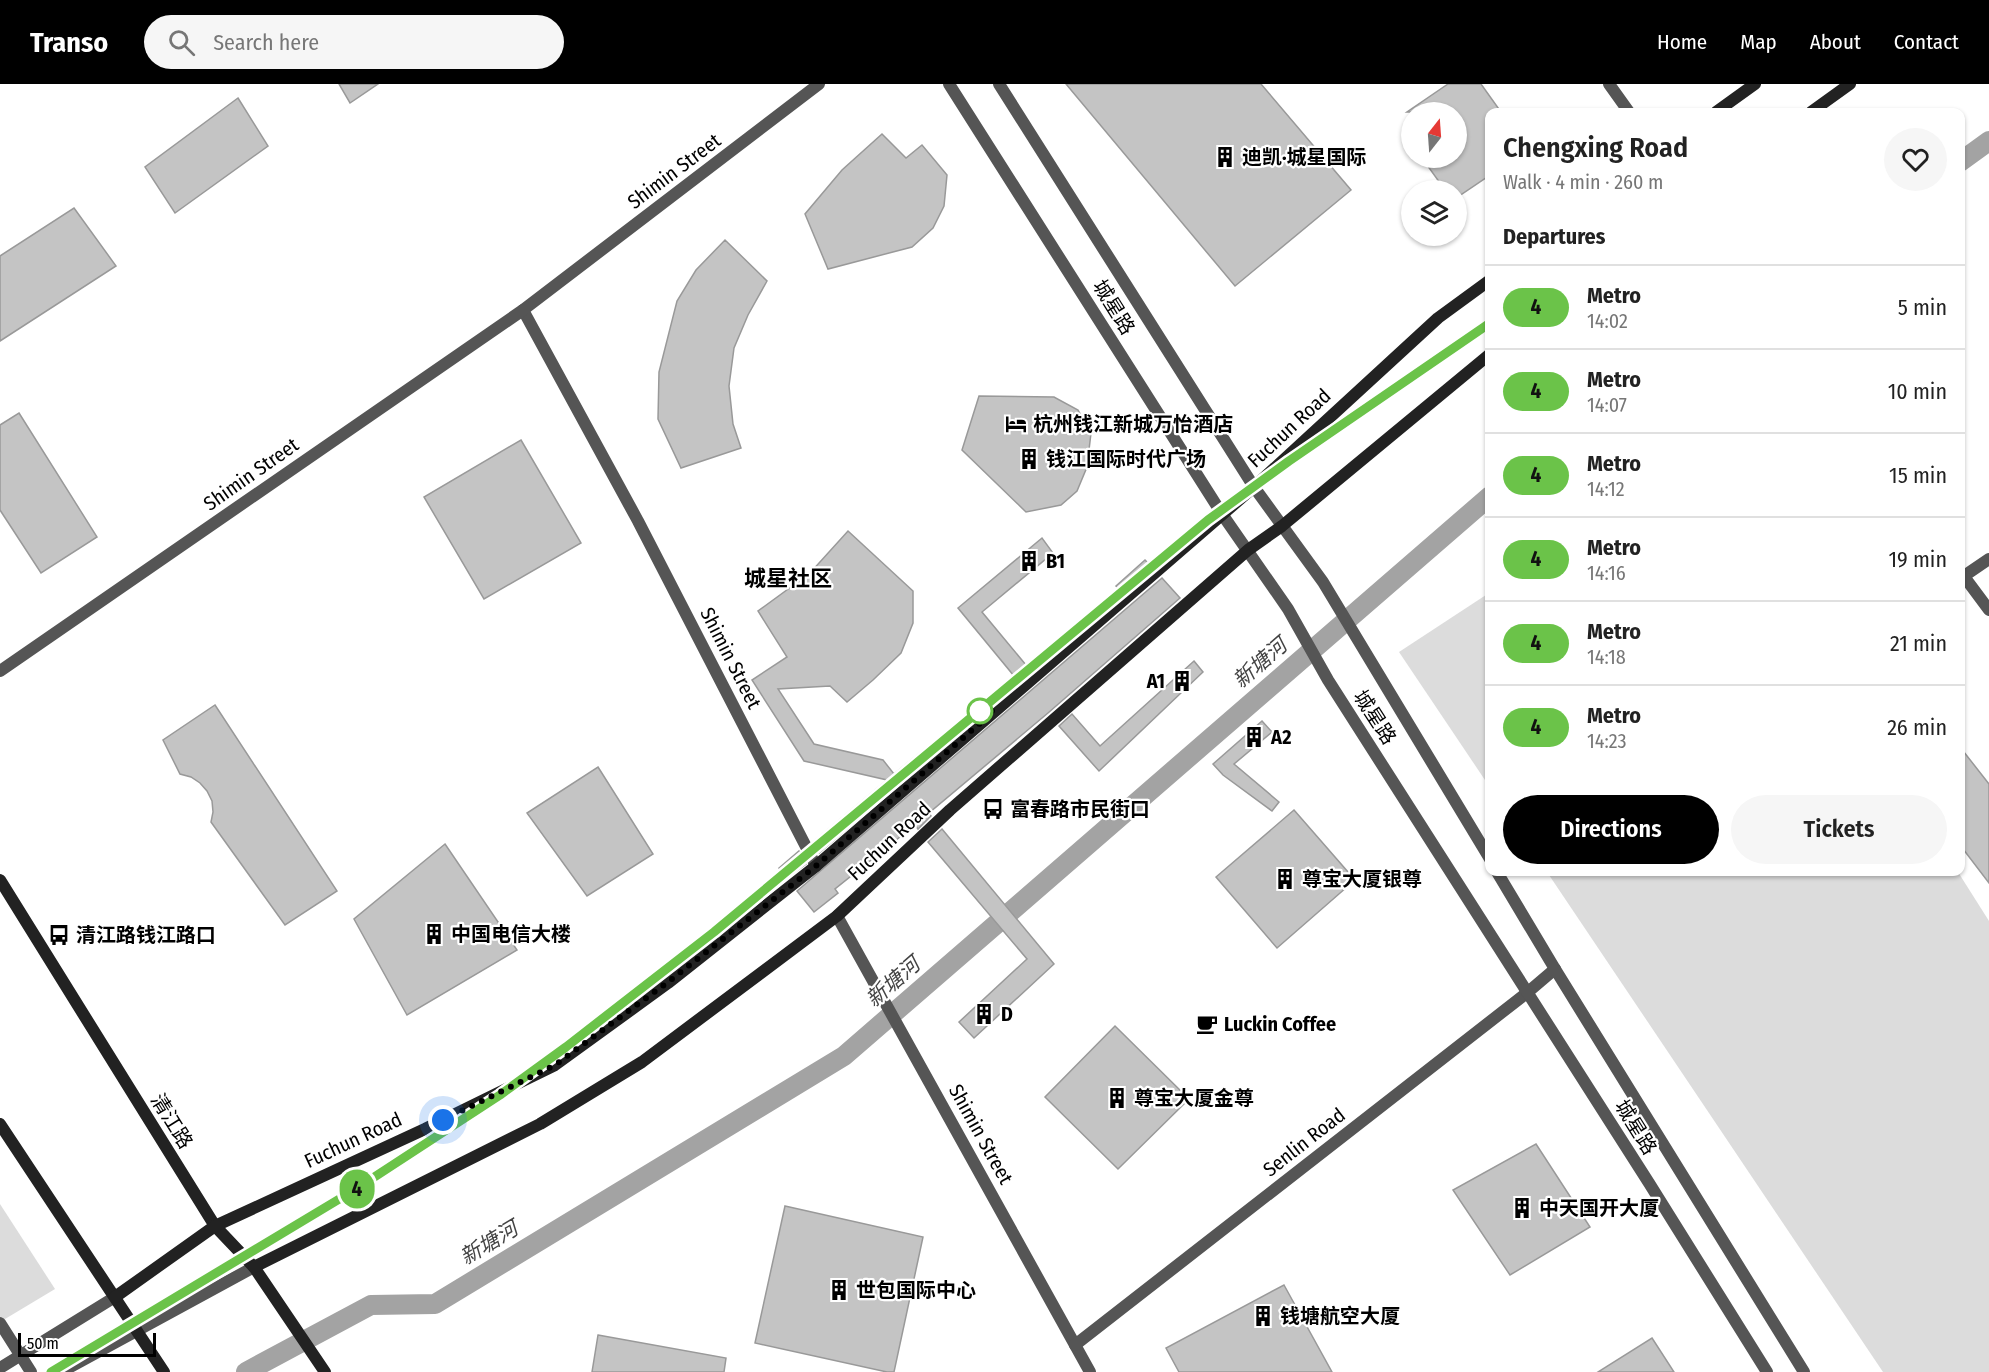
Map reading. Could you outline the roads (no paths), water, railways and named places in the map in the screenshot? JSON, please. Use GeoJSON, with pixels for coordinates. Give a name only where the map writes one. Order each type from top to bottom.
{"type":"FeatureCollection","features":[{"type":"Feature","properties":{"kind":"main road"},"geometry":{"type":"LineString","coordinates":[[1722,108],[1755,84]]}},
{"type":"Feature","properties":{"kind":"main road"},"geometry":{"type":"LineString","coordinates":[[1817,108],[1850,84]]}},
{"type":"Feature","properties":{"kind":"main road","name":"Fuchun Road"},"geometry":{"type":"LineString","coordinates":[[115,1297],[214,1226],[425,1129],[555,1065],[668,982],[816,866],[1254,487],[1438,318],[1485,284]]}},
{"type":"Feature","properties":{"kind":"main road","name":"Fuchun Road"},"geometry":{"type":"LineString","coordinates":[[254,1267],[540,1124],[642,1062],[837,916],[950,810],[1248,550],[1282,526],[1485,358]]}},
{"type":"Feature","properties":{"kind":"main road","name":"清江路"},"geometry":{"type":"LineString","coordinates":[[0,880],[214,1226],[254,1267],[325,1372]]}},
{"type":"Feature","properties":{"kind":"main road"},"geometry":{"type":"LineString","coordinates":[[0,1124],[165,1372]]}},
{"type":"Feature","properties":{"kind":"street","name":"Shimin Street"},"geometry":{"type":"LineString","coordinates":[[0,671],[524,310],[819,84]]}},
{"type":"Feature","properties":{"kind":"street","name":"城星路"},"geometry":{"type":"LineString","coordinates":[[949,84],[1222,514],[1288,609],[1329,680],[1767,1372]]}},
{"type":"Feature","properties":{"kind":"street","name":"城星路"},"geometry":{"type":"LineString","coordinates":[[999,84],[1254,487],[1323,582],[1485,851]]}},
{"type":"Feature","properties":{"kind":"street"},"geometry":{"type":"LineString","coordinates":[[1609,84],[1626,108]]}},
{"type":"Feature","properties":{"kind":"street","name":"Shimin Street"},"geometry":{"type":"LineString","coordinates":[[524,310],[638,520],[816,866]]}},
{"type":"Feature","properties":{"kind":"street"},"geometry":{"type":"LineString","coordinates":[[1965,571],[1989,559]]}},
{"type":"Feature","properties":{"kind":"street"},"geometry":{"type":"LineString","coordinates":[[1965,577],[1989,610]]}},
{"type":"Feature","properties":{"kind":"street","name":"城星路"},"geometry":{"type":"LineString","coordinates":[[1499,876],[1804,1372]]}},
{"type":"Feature","properties":{"kind":"street","name":"Shimin Street"},"geometry":{"type":"LineString","coordinates":[[837,916],[1090,1372]]}},
{"type":"Feature","properties":{"kind":"street","name":"Senlin Road"},"geometry":{"type":"LineString","coordinates":[[1075,1345],[1555,969]]}},
{"type":"Feature","properties":{"kind":"street"},"geometry":{"type":"LineString","coordinates":[[61,1372],[254,1267]]}},
{"type":"Feature","properties":{"kind":"street"},"geometry":{"type":"LineString","coordinates":[[0,1368],[115,1297]]}},
{"type":"Feature","properties":{"kind":"street"},"geometry":{"type":"LineString","coordinates":[[0,1323],[31,1372]]}},
{"type":"Feature","properties":{"kind":"waterway","name":"新塘河"},"geometry":{"type":"LineString","coordinates":[[1965,158],[1989,141]]}},
{"type":"Feature","properties":{"kind":"waterway","name":"新塘河"},"geometry":{"type":"LineString","coordinates":[[246,1372],[371,1305],[435,1304],[844,1056],[1485,500]]}},
{"type":"Feature","properties":{"kind":"metro line","name":"4"},"geometry":{"type":"LineString","coordinates":[[51,1372],[356,1189],[500,1095],[566,1047],[714,932],[1208,520],[1289,461],[1485,326]]}},
{"type":"Feature","properties":{"kind":"place","name":"迪凯·城星国际"},"geometry":{"type":"Point","coordinates":[1225,157]}},
{"type":"Feature","properties":{"kind":"place","name":"杭州钱江新城万怡酒店"},"geometry":{"type":"Point","coordinates":[1016,424]}},
{"type":"Feature","properties":{"kind":"place","name":"钱江国际时代广场"},"geometry":{"type":"Point","coordinates":[1029,459]}},
{"type":"Feature","properties":{"kind":"place","name":"B1"},"geometry":{"type":"Point","coordinates":[1029,561]}},
{"type":"Feature","properties":{"kind":"place","name":"A1"},"geometry":{"type":"Point","coordinates":[1182,681]}},
{"type":"Feature","properties":{"kind":"place","name":"A2"},"geometry":{"type":"Point","coordinates":[1254,737]}},
{"type":"Feature","properties":{"kind":"place","name":"富春路市民街口"},"geometry":{"type":"Point","coordinates":[993,809]}},
{"type":"Feature","properties":{"kind":"place","name":"尊宝大厦银尊"},"geometry":{"type":"Point","coordinates":[1285,879]}},
{"type":"Feature","properties":{"kind":"place","name":"中国电信大楼"},"geometry":{"type":"Point","coordinates":[434,934]}},
{"type":"Feature","properties":{"kind":"place","name":"清江路钱江路口"},"geometry":{"type":"Point","coordinates":[59,935]}},
{"type":"Feature","properties":{"kind":"place","name":"D"},"geometry":{"type":"Point","coordinates":[984,1014]}},
{"type":"Feature","properties":{"kind":"place","name":"Luckin Coffee"},"geometry":{"type":"Point","coordinates":[1207,1024]}},
{"type":"Feature","properties":{"kind":"place","name":"尊宝大厦金尊"},"geometry":{"type":"Point","coordinates":[1117,1098]}},
{"type":"Feature","properties":{"kind":"place","name":"中天国开大厦"},"geometry":{"type":"Point","coordinates":[1522,1208]}},
{"type":"Feature","properties":{"kind":"place","name":"世包国际中心"},"geometry":{"type":"Point","coordinates":[839,1290]}},
{"type":"Feature","properties":{"kind":"place","name":"钱塘航空大厦"},"geometry":{"type":"Point","coordinates":[1263,1316]}},
{"type":"Feature","properties":{"kind":"district","name":"城星社区"},"geometry":{"type":"Point","coordinates":[788,578]}}]}
